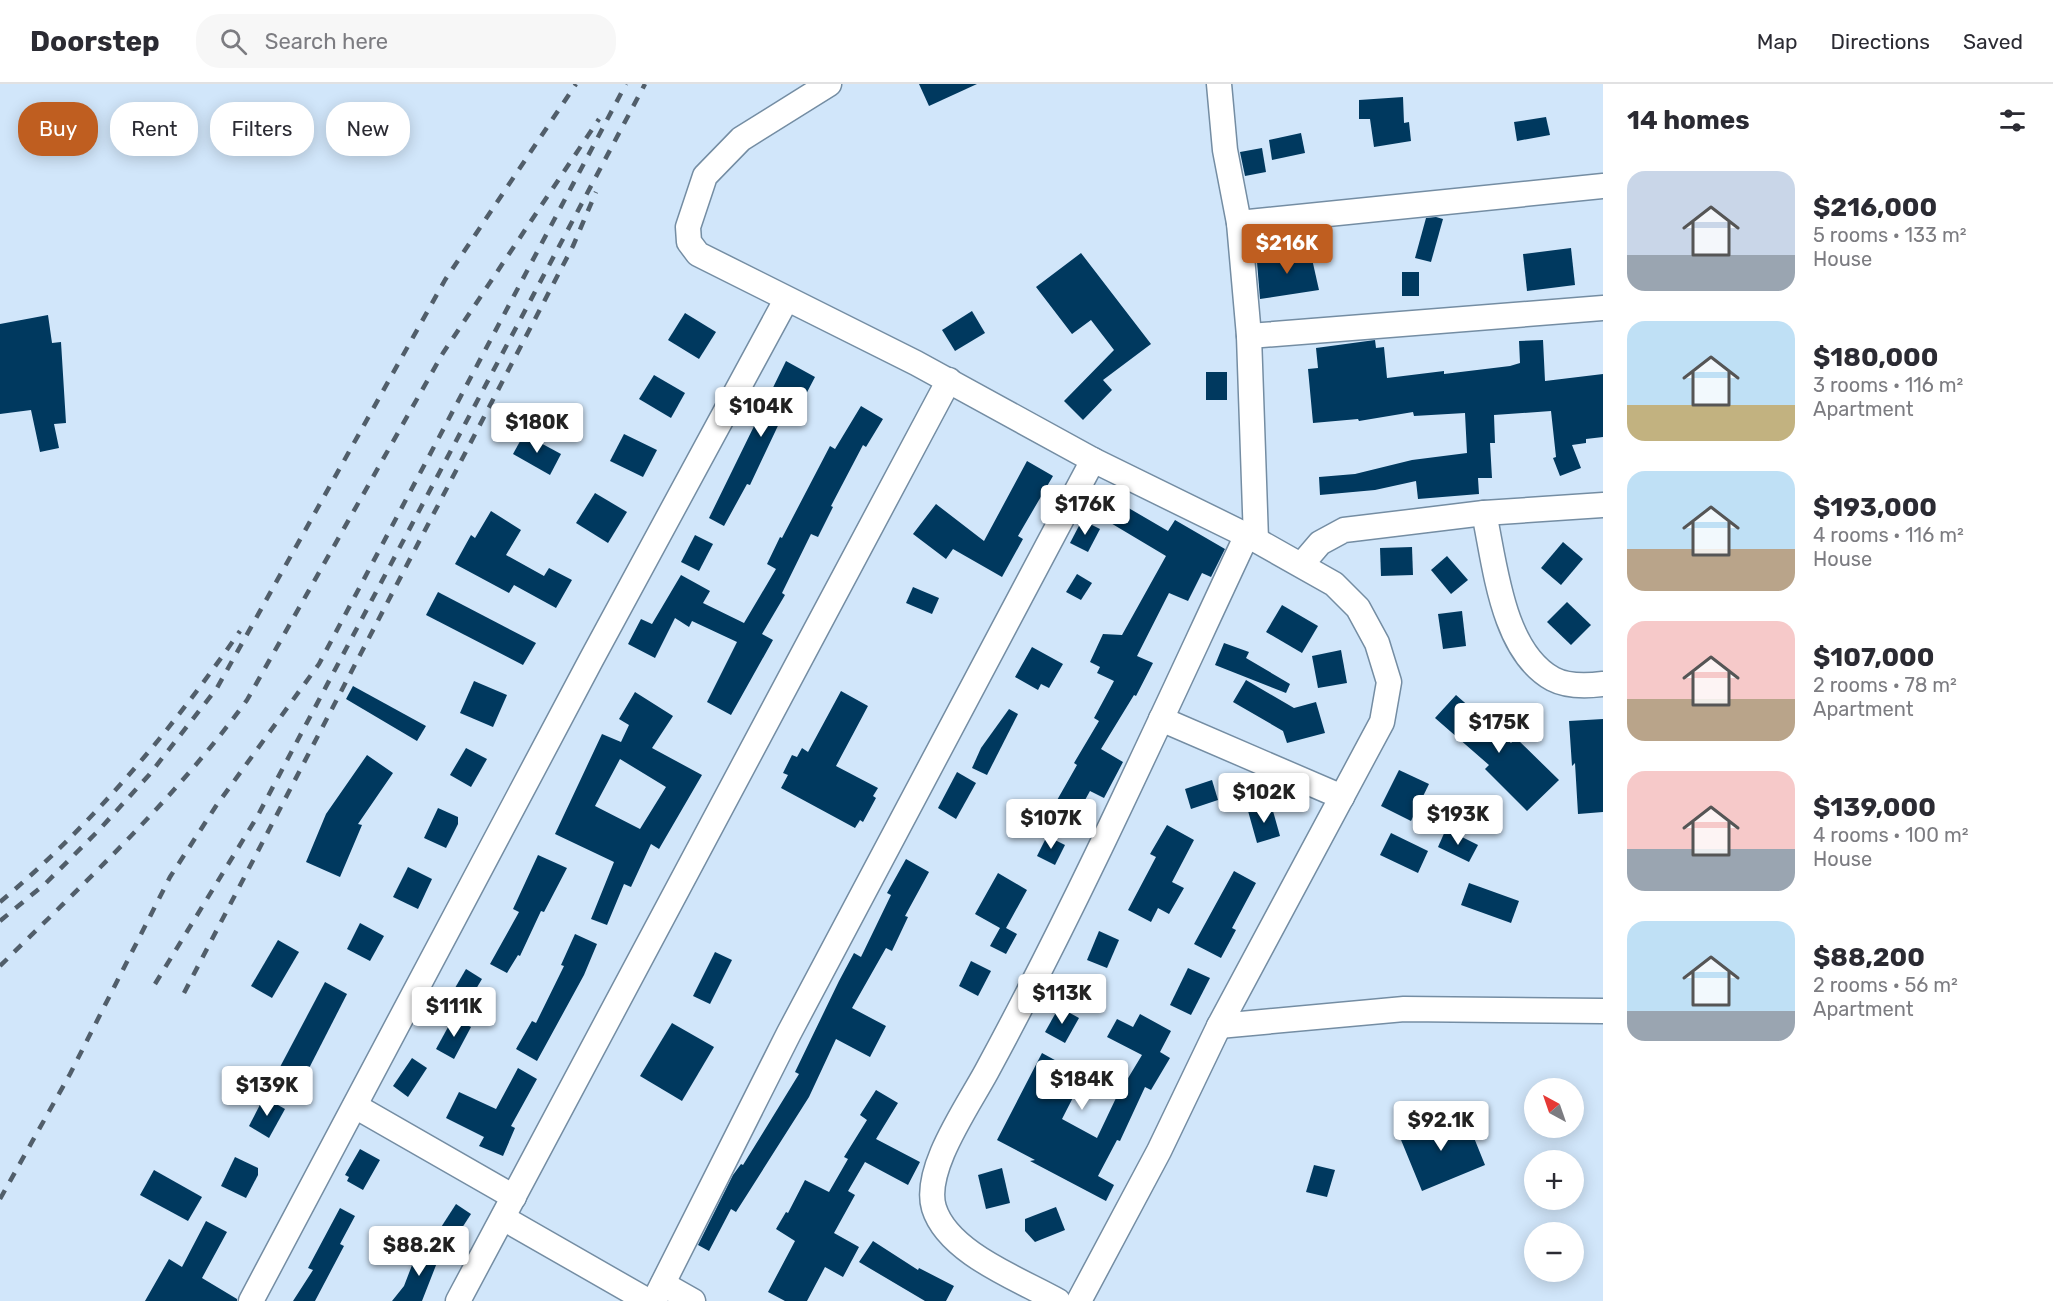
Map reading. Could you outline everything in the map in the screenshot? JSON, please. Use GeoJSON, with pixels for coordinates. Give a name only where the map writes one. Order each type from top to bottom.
{"type":"FeatureCollection","features":[{"type":"Feature","properties":{"kind":"street"},"geometry":{"type":"LineString","coordinates":[[828,84],[741,139],[720,157],[705,176],[688,227],[689,242],[698,254],[948,380],[1093,460],[1302,564],[1334,584],[1358,608],[1377,643],[1389,682],[1382,722],[1219,1026],[1153,1161],[1079,1301]]}},
{"type":"Feature","properties":{"kind":"street"},"geometry":{"type":"LineString","coordinates":[[1058,1301],[965,1250],[944,1229],[934,1207],[932,1179],[946,1148],[1023,1005],[1251,538],[1249,336],[1239,222],[1225,150],[1219,84]]}},
{"type":"Feature","properties":{"kind":"street"},"geometry":{"type":"LineString","coordinates":[[1239,222],[1603,186]]}},
{"type":"Feature","properties":{"kind":"street"},"geometry":{"type":"LineString","coordinates":[[251,1301],[585,671],[786,300]]}},
{"type":"Feature","properties":{"kind":"street"},"geometry":{"type":"LineString","coordinates":[[1249,336],[1603,308]]}},
{"type":"Feature","properties":{"kind":"street"},"geometry":{"type":"LineString","coordinates":[[458,1301],[948,380]]}},
{"type":"Feature","properties":{"kind":"street"},"geometry":{"type":"LineString","coordinates":[[655,1295],[789,1033],[1093,460]]}},
{"type":"Feature","properties":{"kind":"street"},"geometry":{"type":"LineString","coordinates":[[1302,564],[1320,543],[1344,530],[1484,513],[1603,505]]}},
{"type":"Feature","properties":{"kind":"street"},"geometry":{"type":"LineString","coordinates":[[1484,513],[1506,611],[1518,641],[1532,662],[1554,679],[1580,686],[1603,684]]}},
{"type":"Feature","properties":{"kind":"street"},"geometry":{"type":"LineString","coordinates":[[1161,719],[1342,797]]}},
{"type":"Feature","properties":{"kind":"street"},"geometry":{"type":"LineString","coordinates":[[1219,1026],[1404,1010],[1603,1011]]}},
{"type":"Feature","properties":{"kind":"street"},"geometry":{"type":"LineString","coordinates":[[355,1106],[514,1197]]}},
{"type":"Feature","properties":{"kind":"street"},"geometry":{"type":"LineString","coordinates":[[503,1218],[655,1295],[693,1301]]}},
{"type":"Feature","properties":{"kind":"building"},"geometry":{"type":"Polygon","coordinates":[[[919,84],[977,84],[929,106],[919,84]]]}},
{"type":"Feature","properties":{"kind":"building"},"geometry":{"type":"Polygon","coordinates":[[[1403,97],[1404,123],[1409,122],[1411,141],[1374,147],[1370,119],[1359,119],[1359,100],[1403,97]]]}},
{"type":"Feature","properties":{"kind":"building"},"geometry":{"type":"Polygon","coordinates":[[[1546,117],[1550,135],[1517,141],[1514,122],[1546,117]]]}},
{"type":"Feature","properties":{"kind":"building"},"geometry":{"type":"Polygon","coordinates":[[[1301,133],[1305,153],[1272,160],[1269,140],[1301,133]]]}},
{"type":"Feature","properties":{"kind":"building"},"geometry":{"type":"Polygon","coordinates":[[[1262,148],[1266,172],[1245,176],[1240,152],[1262,148]]]}},
{"type":"Feature","properties":{"kind":"building"},"geometry":{"type":"Polygon","coordinates":[[[1426,218],[1443,219],[1431,262],[1415,258],[1426,218]]]}},
{"type":"Feature","properties":{"kind":"building"},"geometry":{"type":"Polygon","coordinates":[[[1571,248],[1575,285],[1527,291],[1523,254],[1571,248]]]}},
{"type":"Feature","properties":{"kind":"building"},"geometry":{"type":"Polygon","coordinates":[[[1310,250],[1319,290],[1260,299],[1257,262],[1310,250]]]}},
{"type":"Feature","properties":{"kind":"building"},"geometry":{"type":"Polygon","coordinates":[[[1081,253],[1151,344],[1103,380],[1112,390],[1083,420],[1064,401],[1114,350],[1091,320],[1072,334],[1036,287],[1081,253]]]}},
{"type":"Feature","properties":{"kind":"building"},"geometry":{"type":"Polygon","coordinates":[[[1402,272],[1419,272],[1419,296],[1402,296],[1402,272]]]}},
{"type":"Feature","properties":{"kind":"building"},"geometry":{"type":"Polygon","coordinates":[[[972,311],[985,333],[955,351],[942,330],[972,311]]]}},
{"type":"Feature","properties":{"kind":"building"},"geometry":{"type":"Polygon","coordinates":[[[685,313],[716,332],[699,359],[668,340],[685,313]]]}},
{"type":"Feature","properties":{"kind":"building"},"geometry":{"type":"Polygon","coordinates":[[[48,315],[52,343],[61,342],[66,423],[54,424],[59,448],[40,452],[31,410],[0,414],[0,324],[48,315]]]}},
{"type":"Feature","properties":{"kind":"building"},"geometry":{"type":"Polygon","coordinates":[[[1375,340],[1376,348],[1384,347],[1387,378],[1510,366],[1520,363],[1519,341],[1543,340],[1545,381],[1603,374],[1603,437],[1586,439],[1586,443],[1572,445],[1581,468],[1560,476],[1553,458],[1556,457],[1551,411],[1494,415],[1495,443],[1490,443],[1492,478],[1478,478],[1479,494],[1418,499],[1416,481],[1375,490],[1320,495],[1319,477],[1355,474],[1412,460],[1467,453],[1465,413],[1414,416],[1413,412],[1359,421],[1358,419],[1313,423],[1308,369],[1318,368],[1316,348],[1375,340]]]}},
{"type":"Feature","properties":{"kind":"building"},"geometry":{"type":"Polygon","coordinates":[[[786,361],[815,377],[803,400],[793,394],[750,485],[747,484],[724,526],[709,518],[786,361]]]}},
{"type":"Feature","properties":{"kind":"building"},"geometry":{"type":"Polygon","coordinates":[[[1206,372],[1227,372],[1227,400],[1206,400],[1206,372]]]}},
{"type":"Feature","properties":{"kind":"building"},"geometry":{"type":"Polygon","coordinates":[[[654,375],[685,393],[671,418],[639,399],[654,375]]]}},
{"type":"Feature","properties":{"kind":"building"},"geometry":{"type":"Polygon","coordinates":[[[861,406],[883,419],[866,447],[863,445],[831,506],[833,507],[818,537],[811,534],[782,593],[785,595],[762,634],[773,640],[731,715],[707,702],[737,642],[692,621],[689,627],[675,618],[655,658],[628,644],[641,619],[652,624],[681,575],[710,591],[703,603],[744,623],[776,569],[767,564],[780,537],[782,538],[830,446],[835,449],[861,406]]]}},
{"type":"Feature","properties":{"kind":"building"},"geometry":{"type":"Polygon","coordinates":[[[524,434],[561,454],[550,475],[513,454],[524,434]]]}},
{"type":"Feature","properties":{"kind":"building"},"geometry":{"type":"Polygon","coordinates":[[[624,434],[657,450],[643,477],[610,461],[624,434]]]}},
{"type":"Feature","properties":{"kind":"building"},"geometry":{"type":"Polygon","coordinates":[[[1027,461],[1053,476],[1018,536],[1023,539],[1002,577],[953,549],[946,559],[913,534],[936,504],[984,541],[1027,461]]]}},
{"type":"Feature","properties":{"kind":"building"},"geometry":{"type":"Polygon","coordinates":[[[595,493],[627,512],[608,543],[576,523],[595,493]]]}},
{"type":"Feature","properties":{"kind":"building"},"geometry":{"type":"Polygon","coordinates":[[[1120,503],[1168,531],[1175,520],[1225,549],[1211,577],[1202,573],[1188,601],[1169,593],[1137,656],[1153,663],[1136,696],[1134,695],[1101,749],[1123,762],[1104,798],[1090,791],[1074,820],[1052,809],[1077,765],[1074,763],[1099,721],[1094,718],[1114,681],[1097,673],[1100,667],[1090,662],[1103,634],[1122,635],[1166,556],[1109,522],[1120,503]]]}},
{"type":"Feature","properties":{"kind":"building"},"geometry":{"type":"Polygon","coordinates":[[[491,511],[521,530],[506,555],[544,576],[549,568],[572,580],[556,608],[514,585],[509,593],[455,564],[471,535],[475,538],[491,511]]]}},
{"type":"Feature","properties":{"kind":"building"},"geometry":{"type":"Polygon","coordinates":[[[1082,520],[1100,529],[1088,552],[1070,543],[1082,520]]]}},
{"type":"Feature","properties":{"kind":"building"},"geometry":{"type":"Polygon","coordinates":[[[695,535],[713,544],[699,571],[681,562],[695,535]]]}},
{"type":"Feature","properties":{"kind":"building"},"geometry":{"type":"Polygon","coordinates":[[[1563,542],[1583,559],[1561,585],[1541,568],[1563,542]]]}},
{"type":"Feature","properties":{"kind":"building"},"geometry":{"type":"Polygon","coordinates":[[[1412,547],[1413,575],[1381,576],[1380,548],[1412,547]]]}},
{"type":"Feature","properties":{"kind":"building"},"geometry":{"type":"Polygon","coordinates":[[[1447,556],[1468,580],[1451,594],[1431,570],[1447,556]]]}},
{"type":"Feature","properties":{"kind":"building"},"geometry":{"type":"Polygon","coordinates":[[[1077,574],[1092,583],[1081,600],[1066,592],[1077,574]]]}},
{"type":"Feature","properties":{"kind":"building"},"geometry":{"type":"Polygon","coordinates":[[[913,587],[939,598],[932,614],[906,603],[913,587]]]}},
{"type":"Feature","properties":{"kind":"building"},"geometry":{"type":"Polygon","coordinates":[[[438,592],[536,643],[523,665],[426,615],[438,592]]]}},
{"type":"Feature","properties":{"kind":"building"},"geometry":{"type":"Polygon","coordinates":[[[1567,602],[1591,625],[1571,645],[1547,622],[1567,602]]]}},
{"type":"Feature","properties":{"kind":"building"},"geometry":{"type":"Polygon","coordinates":[[[1282,605],[1318,626],[1302,653],[1266,632],[1282,605]]]}},
{"type":"Feature","properties":{"kind":"building"},"geometry":{"type":"Polygon","coordinates":[[[1462,611],[1466,646],[1443,649],[1438,614],[1462,611]]]}},
{"type":"Feature","properties":{"kind":"building"},"geometry":{"type":"Polygon","coordinates":[[[1224,643],[1249,652],[1246,658],[1290,684],[1286,693],[1215,665],[1224,643]]]}},
{"type":"Feature","properties":{"kind":"building"},"geometry":{"type":"Polygon","coordinates":[[[1032,647],[1063,664],[1049,688],[1041,684],[1038,690],[1015,677],[1032,647]]]}},
{"type":"Feature","properties":{"kind":"building"},"geometry":{"type":"Polygon","coordinates":[[[1341,650],[1347,683],[1318,688],[1312,656],[1341,650]]]}},
{"type":"Feature","properties":{"kind":"building"},"geometry":{"type":"Polygon","coordinates":[[[1246,680],[1294,708],[1316,702],[1325,733],[1287,743],[1283,731],[1233,702],[1246,680]]]}},
{"type":"Feature","properties":{"kind":"building"},"geometry":{"type":"Polygon","coordinates":[[[474,681],[507,695],[493,727],[460,713],[474,681]]]}},
{"type":"Feature","properties":{"kind":"building"},"geometry":{"type":"Polygon","coordinates":[[[353,686],[426,726],[417,741],[346,699],[353,686]]]}},
{"type":"Feature","properties":{"kind":"building"},"geometry":{"type":"Polygon","coordinates":[[[841,691],[868,706],[836,766],[878,788],[873,796],[876,798],[863,822],[860,820],[855,828],[781,788],[788,775],[783,773],[792,755],[797,757],[802,748],[808,752],[841,691]]]}},
{"type":"Feature","properties":{"kind":"building"},"geometry":{"type":"Polygon","coordinates":[[[635,692],[673,716],[652,748],[702,775],[659,849],[651,844],[631,887],[624,884],[607,925],[591,919],[614,862],[555,834],[602,734],[621,742],[629,725],[619,719],[635,692]],[[620,759],[595,806],[640,829],[666,787],[620,759]]]}},
{"type":"Feature","properties":{"kind":"building"},"geometry":{"type":"Polygon","coordinates":[[[1456,695],[1511,743],[1516,738],[1559,780],[1527,811],[1485,769],[1489,765],[1435,718],[1456,695]]]}},
{"type":"Feature","properties":{"kind":"building"},"geometry":{"type":"Polygon","coordinates":[[[1009,709],[1018,714],[987,775],[972,768],[981,748],[1009,709]]]}},
{"type":"Feature","properties":{"kind":"building"},"geometry":{"type":"Polygon","coordinates":[[[1603,719],[1603,812],[1578,814],[1575,763],[1572,766],[1569,721],[1603,719]]]}},
{"type":"Feature","properties":{"kind":"building"},"geometry":{"type":"Polygon","coordinates":[[[466,748],[487,759],[471,787],[450,775],[466,748]]]}},
{"type":"Feature","properties":{"kind":"building"},"geometry":{"type":"Polygon","coordinates":[[[367,755],[393,773],[358,824],[362,825],[340,877],[306,862],[326,814],[367,755]]]}},
{"type":"Feature","properties":{"kind":"building"},"geometry":{"type":"Polygon","coordinates":[[[1399,770],[1429,784],[1411,821],[1381,806],[1399,770]]]}},
{"type":"Feature","properties":{"kind":"building"},"geometry":{"type":"Polygon","coordinates":[[[957,772],[976,783],[956,819],[938,808],[957,772]]]}},
{"type":"Feature","properties":{"kind":"building"},"geometry":{"type":"Polygon","coordinates":[[[1212,780],[1218,800],[1191,809],[1185,789],[1212,780]]]}},
{"type":"Feature","properties":{"kind":"building"},"geometry":{"type":"Polygon","coordinates":[[[1271,804],[1280,836],[1257,843],[1248,811],[1271,804]]]}},
{"type":"Feature","properties":{"kind":"building"},"geometry":{"type":"Polygon","coordinates":[[[438,808],[458,817],[458,824],[446,848],[424,838],[438,808]]]}},
{"type":"Feature","properties":{"kind":"building"},"geometry":{"type":"Polygon","coordinates":[[[1167,825],[1194,840],[1172,882],[1184,888],[1169,914],[1158,908],[1151,922],[1128,910],[1156,857],[1150,854],[1167,825]]]}},
{"type":"Feature","properties":{"kind":"building"},"geometry":{"type":"Polygon","coordinates":[[[1446,829],[1478,845],[1469,862],[1438,847],[1446,829]]]}},
{"type":"Feature","properties":{"kind":"building"},"geometry":{"type":"Polygon","coordinates":[[[1391,833],[1428,851],[1418,873],[1380,855],[1391,833]]]}},
{"type":"Feature","properties":{"kind":"building"},"geometry":{"type":"Polygon","coordinates":[[[1047,836],[1065,845],[1055,865],[1037,856],[1047,836]]]}},
{"type":"Feature","properties":{"kind":"building"},"geometry":{"type":"Polygon","coordinates":[[[538,855],[567,868],[544,912],[541,911],[520,956],[518,955],[507,973],[490,964],[519,912],[513,909],[538,855]]]}},
{"type":"Feature","properties":{"kind":"building"},"geometry":{"type":"Polygon","coordinates":[[[906,859],[929,872],[905,916],[908,917],[892,951],[886,948],[852,1008],[886,1026],[870,1057],[836,1039],[809,1097],[736,1212],[731,1209],[709,1251],[698,1245],[733,1175],[741,1164],[743,1165],[799,1074],[795,1072],[839,981],[854,953],[861,957],[891,895],[887,893],[906,859]]]}},
{"type":"Feature","properties":{"kind":"building"},"geometry":{"type":"Polygon","coordinates":[[[408,867],[432,879],[418,909],[393,897],[408,867]]]}},
{"type":"Feature","properties":{"kind":"building"},"geometry":{"type":"Polygon","coordinates":[[[1234,871],[1256,883],[1232,928],[1236,930],[1221,958],[1194,944],[1234,871]]]}},
{"type":"Feature","properties":{"kind":"building"},"geometry":{"type":"Polygon","coordinates":[[[998,873],[1027,890],[1006,928],[1017,934],[1006,954],[990,946],[1000,928],[975,914],[998,873]]]}},
{"type":"Feature","properties":{"kind":"building"},"geometry":{"type":"Polygon","coordinates":[[[1469,883],[1519,901],[1511,923],[1461,905],[1469,883]]]}},
{"type":"Feature","properties":{"kind":"building"},"geometry":{"type":"Polygon","coordinates":[[[360,923],[384,936],[370,961],[347,949],[360,923]]]}},
{"type":"Feature","properties":{"kind":"building"},"geometry":{"type":"Polygon","coordinates":[[[1099,931],[1119,940],[1107,968],[1087,960],[1099,931]]]}},
{"type":"Feature","properties":{"kind":"building"},"geometry":{"type":"Polygon","coordinates":[[[575,934],[597,944],[584,975],[537,1061],[516,1049],[532,1021],[536,1023],[564,966],[561,965],[575,934]]]}},
{"type":"Feature","properties":{"kind":"building"},"geometry":{"type":"Polygon","coordinates":[[[278,940],[299,952],[272,998],[251,986],[278,940]]]}},
{"type":"Feature","properties":{"kind":"building"},"geometry":{"type":"Polygon","coordinates":[[[715,952],[732,960],[710,1004],[693,996],[715,952]]]}},
{"type":"Feature","properties":{"kind":"building"},"geometry":{"type":"Polygon","coordinates":[[[971,961],[991,971],[978,996],[959,986],[971,961]]]}},
{"type":"Feature","properties":{"kind":"building"},"geometry":{"type":"Polygon","coordinates":[[[1188,968],[1210,978],[1191,1015],[1170,1005],[1188,968]]]}},
{"type":"Feature","properties":{"kind":"building"},"geometry":{"type":"Polygon","coordinates":[[[466,969],[482,979],[464,1009],[448,1000],[466,969]]]}},
{"type":"Feature","properties":{"kind":"building"},"geometry":{"type":"Polygon","coordinates":[[[325,982],[347,994],[303,1080],[280,1067],[325,982]]]}},
{"type":"Feature","properties":{"kind":"building"},"geometry":{"type":"Polygon","coordinates":[[[1059,1007],[1079,1018],[1065,1043],[1045,1032],[1059,1007]]]}},
{"type":"Feature","properties":{"kind":"building"},"geometry":{"type":"Polygon","coordinates":[[[1140,1014],[1171,1031],[1160,1052],[1170,1058],[1151,1090],[1145,1087],[1120,1141],[1117,1140],[1098,1176],[1114,1185],[1106,1201],[1030,1161],[1035,1160],[997,1140],[1042,1053],[1084,1076],[1062,1119],[1097,1138],[1116,1098],[1142,1055],[1107,1037],[1117,1019],[1133,1027],[1140,1014]]]}},
{"type":"Feature","properties":{"kind":"building"},"geometry":{"type":"Polygon","coordinates":[[[453,1018],[471,1027],[454,1059],[436,1049],[453,1018]]]}},
{"type":"Feature","properties":{"kind":"building"},"geometry":{"type":"Polygon","coordinates":[[[672,1023],[714,1047],[682,1101],[640,1076],[672,1023]]]}},
{"type":"Feature","properties":{"kind":"building"},"geometry":{"type":"Polygon","coordinates":[[[412,1058],[427,1068],[408,1097],[393,1086],[412,1058]]]}},
{"type":"Feature","properties":{"kind":"building"},"geometry":{"type":"Polygon","coordinates":[[[518,1068],[537,1079],[511,1126],[515,1128],[503,1156],[479,1146],[484,1137],[446,1118],[459,1092],[496,1109],[518,1068]]]}},
{"type":"Feature","properties":{"kind":"building"},"geometry":{"type":"Polygon","coordinates":[[[876,1090],[898,1103],[876,1139],[920,1162],[908,1185],[865,1162],[848,1191],[855,1195],[834,1233],[859,1247],[843,1277],[825,1267],[807,1301],[785,1301],[768,1292],[795,1241],[776,1229],[786,1212],[788,1213],[805,1180],[829,1192],[848,1159],[844,1157],[867,1120],[860,1115],[876,1090]]]}},
{"type":"Feature","properties":{"kind":"building"},"geometry":{"type":"Polygon","coordinates":[[[264,1097],[285,1109],[269,1138],[249,1126],[264,1097]]]}},
{"type":"Feature","properties":{"kind":"building"},"geometry":{"type":"Polygon","coordinates":[[[1444,1117],[1447,1126],[1466,1118],[1485,1165],[1422,1191],[1399,1135],[1444,1117]]]}},
{"type":"Feature","properties":{"kind":"building"},"geometry":{"type":"Polygon","coordinates":[[[360,1149],[380,1160],[363,1190],[347,1181],[349,1177],[345,1175],[360,1149]]]}},
{"type":"Feature","properties":{"kind":"building"},"geometry":{"type":"Polygon","coordinates":[[[235,1157],[258,1168],[258,1175],[246,1198],[221,1186],[235,1157]]]}},
{"type":"Feature","properties":{"kind":"building"},"geometry":{"type":"Polygon","coordinates":[[[1314,1165],[1335,1170],[1327,1197],[1306,1192],[1314,1165]]]}},
{"type":"Feature","properties":{"kind":"building"},"geometry":{"type":"Polygon","coordinates":[[[1002,1168],[1010,1203],[986,1209],[978,1175],[1002,1168]]]}},
{"type":"Feature","properties":{"kind":"building"},"geometry":{"type":"Polygon","coordinates":[[[154,1170],[202,1197],[188,1221],[140,1195],[154,1170]]]}},
{"type":"Feature","properties":{"kind":"building"},"geometry":{"type":"Polygon","coordinates":[[[456,1204],[471,1214],[451,1245],[436,1235],[456,1204]]]}},
{"type":"Feature","properties":{"kind":"building"},"geometry":{"type":"Polygon","coordinates":[[[1056,1207],[1065,1230],[1035,1242],[1025,1231],[1025,1219],[1056,1207]]]}},
{"type":"Feature","properties":{"kind":"building"},"geometry":{"type":"Polygon","coordinates":[[[340,1208],[355,1216],[340,1244],[344,1246],[315,1301],[293,1301],[313,1270],[308,1268],[340,1208]]]}},
{"type":"Feature","properties":{"kind":"building"},"geometry":{"type":"Polygon","coordinates":[[[206,1221],[227,1232],[202,1278],[237,1301],[145,1301],[169,1259],[182,1267],[206,1221]]]}},
{"type":"Feature","properties":{"kind":"building"},"geometry":{"type":"Polygon","coordinates":[[[873,1241],[918,1270],[919,1268],[954,1286],[946,1301],[925,1301],[859,1262],[873,1241]]]}},
{"type":"Feature","properties":{"kind":"building"},"geometry":{"type":"Polygon","coordinates":[[[419,1247],[440,1255],[422,1301],[392,1301],[404,1286],[419,1247]]]}},
{"type":"Feature","properties":{"kind":"railway"},"geometry":{"type":"LineString","coordinates":[[0,921],[46,883],[99,830],[149,775],[217,688],[445,280],[576,84]]}},
{"type":"Feature","properties":{"kind":"railway"},"geometry":{"type":"LineString","coordinates":[[0,1199],[70,1074],[170,877],[216,806],[319,664],[626,84]]}},
{"type":"Feature","properties":{"kind":"railway"},"geometry":{"type":"LineString","coordinates":[[155,984],[257,817],[645,84]]}},
{"type":"Feature","properties":{"kind":"railway"},"geometry":{"type":"LineString","coordinates":[[0,966],[97,871],[160,805],[247,700],[443,353],[599,119]]}},
{"type":"Feature","properties":{"kind":"railway"},"geometry":{"type":"LineString","coordinates":[[184,993],[573,246],[596,192]]}},
{"type":"Feature","properties":{"kind":"railway"},"geometry":{"type":"LineString","coordinates":[[0,902],[67,841],[129,775],[186,705],[240,631]]}}]}
